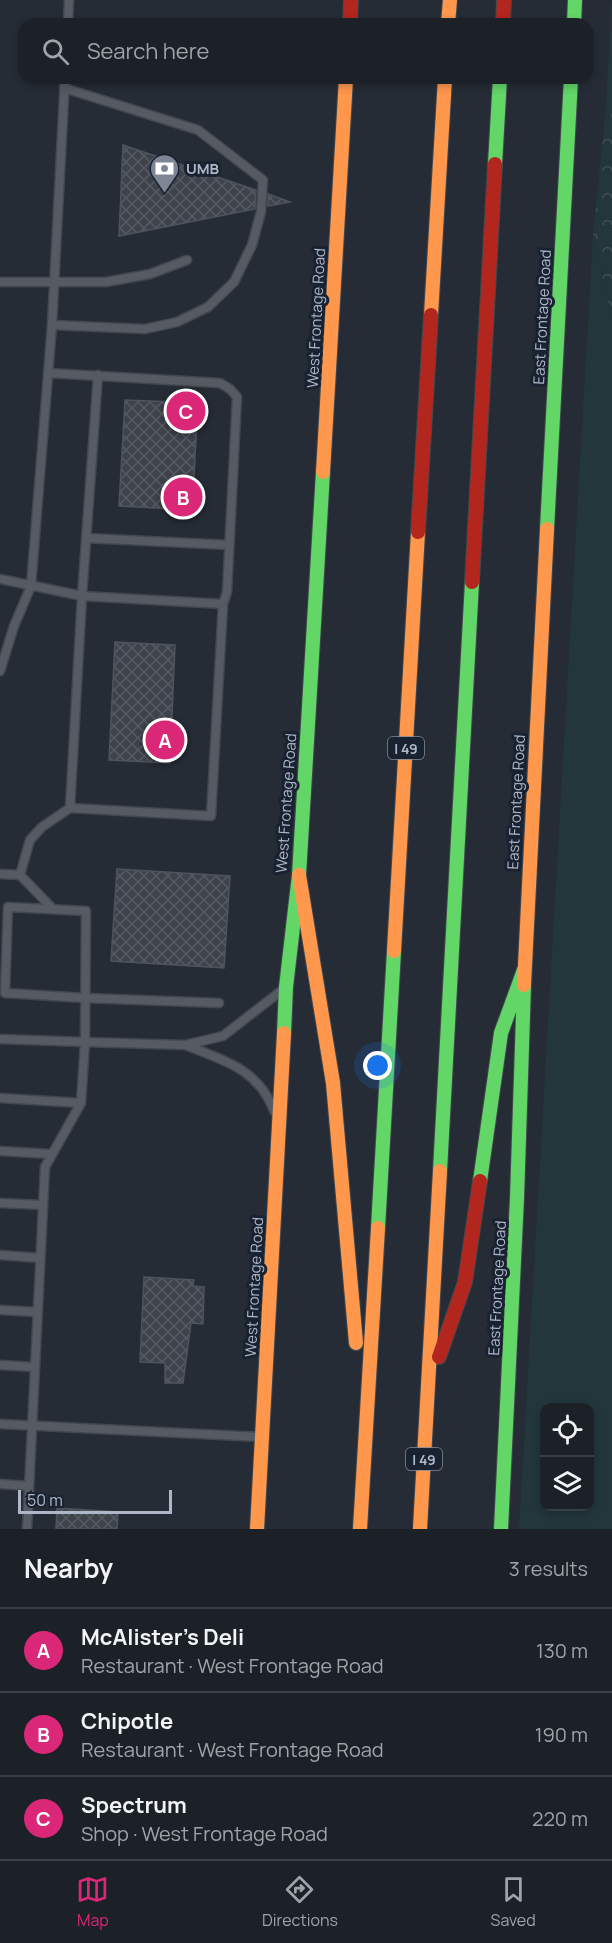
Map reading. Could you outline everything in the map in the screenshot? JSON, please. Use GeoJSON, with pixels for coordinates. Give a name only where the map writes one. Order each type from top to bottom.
{"type":"FeatureCollection","features":[{"type":"Feature","properties":{"kind":"main road"},"geometry":{"type":"LineString","coordinates":[[350,18],[351,0]]}},
{"type":"Feature","properties":{"kind":"main road"},"geometry":{"type":"LineString","coordinates":[[448,18],[450,0]]}},
{"type":"Feature","properties":{"kind":"main road"},"geometry":{"type":"LineString","coordinates":[[503,18],[504,0]]}},
{"type":"Feature","properties":{"kind":"main road"},"geometry":{"type":"LineString","coordinates":[[574,18],[575,0]]}},
{"type":"Feature","properties":{"kind":"main road","name":"West Frontage Road"},"geometry":{"type":"LineString","coordinates":[[257,1529],[286,987],[299,874],[346,84]]}},
{"type":"Feature","properties":{"kind":"main road","name":"I 49"},"geometry":{"type":"LineString","coordinates":[[360,1529],[445,84]]}},
{"type":"Feature","properties":{"kind":"main road","name":"I 49"},"geometry":{"type":"LineString","coordinates":[[420,1529],[500,84]]}},
{"type":"Feature","properties":{"kind":"main road","name":"East Frontage Road"},"geometry":{"type":"LineString","coordinates":[[501,1529],[518,1198],[524,970],[571,84]]}},
{"type":"Feature","properties":{"kind":"main road"},"geometry":{"type":"LineString","coordinates":[[299,874],[333,1083],[356,1341],[366,1419]]}},
{"type":"Feature","properties":{"kind":"main road"},"geometry":{"type":"LineString","coordinates":[[428,1390],[465,1282],[501,1033],[524,970]]}},
{"type":"Feature","properties":{"kind":"lane"},"geometry":{"type":"LineString","coordinates":[[68,18],[69,0]]}},
{"type":"Feature","properties":{"kind":"lane"},"geometry":{"type":"LineString","coordinates":[[0,671],[14,626],[31,586],[52,325],[64,84]]}},
{"type":"Feature","properties":{"kind":"lane"},"geometry":{"type":"LineString","coordinates":[[52,325],[145,329],[177,322],[208,307],[234,282],[252,245],[262,202],[263,180],[198,130],[64,88]]}},
{"type":"Feature","properties":{"kind":"lane"},"geometry":{"type":"LineString","coordinates":[[0,282],[106,282],[150,274],[187,260]]}},
{"type":"Feature","properties":{"kind":"lane"},"geometry":{"type":"LineString","coordinates":[[20,874],[30,840],[42,827],[69,808],[211,816],[223,604],[227,592],[237,397],[220,383],[48,373]]}},
{"type":"Feature","properties":{"kind":"lane"},"geometry":{"type":"LineString","coordinates":[[69,808],[98,375]]}},
{"type":"Feature","properties":{"kind":"lane"},"geometry":{"type":"LineString","coordinates":[[86,538],[229,545]]}},
{"type":"Feature","properties":{"kind":"lane"},"geometry":{"type":"LineString","coordinates":[[0,579],[82,596],[223,604]]}},
{"type":"Feature","properties":{"kind":"lane"},"geometry":{"type":"LineString","coordinates":[[0,874],[20,874],[53,909]]}},
{"type":"Feature","properties":{"kind":"lane"},"geometry":{"type":"LineString","coordinates":[[27,1529],[45,1167],[81,1103],[85,1042],[85,998],[86,910],[8,907],[5,993],[85,998],[219,1003]]}},
{"type":"Feature","properties":{"kind":"lane"},"geometry":{"type":"LineString","coordinates":[[0,1039],[184,1045],[223,1036],[286,987]]}},
{"type":"Feature","properties":{"kind":"lane"},"geometry":{"type":"LineString","coordinates":[[184,1045],[245,1071],[268,1096],[280,1129]]}},
{"type":"Feature","properties":{"kind":"lane"},"geometry":{"type":"LineString","coordinates":[[0,1098],[81,1103]]}},
{"type":"Feature","properties":{"kind":"lane"},"geometry":{"type":"LineString","coordinates":[[0,1151],[51,1154]]}},
{"type":"Feature","properties":{"kind":"lane"},"geometry":{"type":"LineString","coordinates":[[0,1203],[43,1205]]}},
{"type":"Feature","properties":{"kind":"lane"},"geometry":{"type":"LineString","coordinates":[[0,1255],[40,1258]]}},
{"type":"Feature","properties":{"kind":"lane"},"geometry":{"type":"LineString","coordinates":[[0,1310],[37,1312]]}},
{"type":"Feature","properties":{"kind":"lane"},"geometry":{"type":"LineString","coordinates":[[0,1365],[35,1367]]}},
{"type":"Feature","properties":{"kind":"lane"},"geometry":{"type":"LineString","coordinates":[[0,1424],[261,1437]]}},
{"type":"Feature","properties":{"kind":"lane"},"geometry":{"type":"LineString","coordinates":[[0,1484],[29,1486]]}},
{"type":"Feature","properties":{"kind":"green space"},"geometry":{"type":"Polygon","coordinates":[[[612,0],[612,114],[605,118],[612,0]]]}},
{"type":"Feature","properties":{"kind":"green space"},"geometry":{"type":"Polygon","coordinates":[[[612,114],[612,314],[593,234],[605,118],[612,114]]]}},
{"type":"Feature","properties":{"kind":"green space"},"geometry":{"type":"Polygon","coordinates":[[[593,234],[612,314],[612,1529],[519,1529],[593,234]]]}},
{"type":"Feature","properties":{"kind":"building"},"geometry":{"type":"Polygon","coordinates":[[[123,145],[256,190],[255,209],[119,236],[123,145]]]}},
{"type":"Feature","properties":{"kind":"building"},"geometry":{"type":"Polygon","coordinates":[[[268,194],[290,202],[268,206],[268,194]]]}},
{"type":"Feature","properties":{"kind":"building"},"geometry":{"type":"Polygon","coordinates":[[[125,400],[198,403],[192,510],[119,506],[125,400]]]}},
{"type":"Feature","properties":{"kind":"building"},"geometry":{"type":"Polygon","coordinates":[[[115,642],[175,645],[170,763],[109,760],[115,642]]]}},
{"type":"Feature","properties":{"kind":"building"},"geometry":{"type":"Polygon","coordinates":[[[117,869],[230,876],[224,968],[111,961],[117,869]]]}},
{"type":"Feature","properties":{"kind":"building"},"geometry":{"type":"Polygon","coordinates":[[[144,1277],[194,1280],[193,1286],[204,1287],[203,1324],[191,1323],[183,1383],[165,1383],[165,1363],[140,1362],[144,1277]]]}},
{"type":"Feature","properties":{"kind":"building"},"geometry":{"type":"Polygon","coordinates":[[[57,1508],[118,1512],[117,1529],[56,1529],[57,1508]]]}},
{"type":"Feature","properties":{"kind":"traffic: fast"},"geometry":{"type":"LineString","coordinates":[[574,18],[575,0]]}},
{"type":"Feature","properties":{"kind":"traffic: fast"},"geometry":{"type":"LineString","coordinates":[[495,164],[500,84]]}},
{"type":"Feature","properties":{"kind":"traffic: fast"},"geometry":{"type":"LineString","coordinates":[[547,529],[571,84]]}},
{"type":"Feature","properties":{"kind":"traffic: fast"},"geometry":{"type":"LineString","coordinates":[[284,1033],[286,987],[299,875],[323,472]]}},
{"type":"Feature","properties":{"kind":"traffic: fast"},"geometry":{"type":"LineString","coordinates":[[440,1171],[472,582]]}},
{"type":"Feature","properties":{"kind":"traffic: fast"},"geometry":{"type":"LineString","coordinates":[[378,1228],[394,951]]}},
{"type":"Feature","properties":{"kind":"traffic: fast"},"geometry":{"type":"LineString","coordinates":[[480,1181],[501,1033],[524,970]]}},
{"type":"Feature","properties":{"kind":"traffic: fast"},"geometry":{"type":"LineString","coordinates":[[501,1529],[517,1198],[524,985]]}},
{"type":"Feature","properties":{"kind":"traffic: slow"},"geometry":{"type":"LineString","coordinates":[[448,18],[450,0]]}},
{"type":"Feature","properties":{"kind":"traffic: slow"},"geometry":{"type":"LineString","coordinates":[[323,472],[346,84]]}},
{"type":"Feature","properties":{"kind":"traffic: slow"},"geometry":{"type":"LineString","coordinates":[[431,315],[445,84]]}},
{"type":"Feature","properties":{"kind":"traffic: slow"},"geometry":{"type":"LineString","coordinates":[[524,985],[547,529]]}},
{"type":"Feature","properties":{"kind":"traffic: slow"},"geometry":{"type":"LineString","coordinates":[[394,951],[418,532]]}},
{"type":"Feature","properties":{"kind":"traffic: slow"},"geometry":{"type":"LineString","coordinates":[[299,875],[333,1083],[356,1343]]}},
{"type":"Feature","properties":{"kind":"traffic: slow"},"geometry":{"type":"LineString","coordinates":[[257,1529],[284,1033]]}},
{"type":"Feature","properties":{"kind":"traffic: slow"},"geometry":{"type":"LineString","coordinates":[[420,1529],[440,1171]]}},
{"type":"Feature","properties":{"kind":"traffic: slow"},"geometry":{"type":"LineString","coordinates":[[360,1529],[378,1228]]}},
{"type":"Feature","properties":{"kind":"traffic: jam"},"geometry":{"type":"LineString","coordinates":[[350,18],[351,0]]}},
{"type":"Feature","properties":{"kind":"traffic: jam"},"geometry":{"type":"LineString","coordinates":[[503,18],[504,0]]}},
{"type":"Feature","properties":{"kind":"traffic: jam"},"geometry":{"type":"LineString","coordinates":[[472,582],[495,164]]}},
{"type":"Feature","properties":{"kind":"traffic: jam"},"geometry":{"type":"LineString","coordinates":[[418,532],[431,315]]}},
{"type":"Feature","properties":{"kind":"traffic: jam"},"geometry":{"type":"LineString","coordinates":[[439,1357],[465,1282],[480,1181]]}},
{"type":"Feature","properties":{"kind":"place","name":"UMB"},"geometry":{"type":"Point","coordinates":[165,194]}},
{"type":"Feature","properties":{"kind":"place","name":"Spectrum"},"geometry":{"type":"Point","coordinates":[186,411]}},
{"type":"Feature","properties":{"kind":"place","name":"Chipotle"},"geometry":{"type":"Point","coordinates":[183,497]}},
{"type":"Feature","properties":{"kind":"place","name":"McAlister's Deli"},"geometry":{"type":"Point","coordinates":[165,740]}}]}
